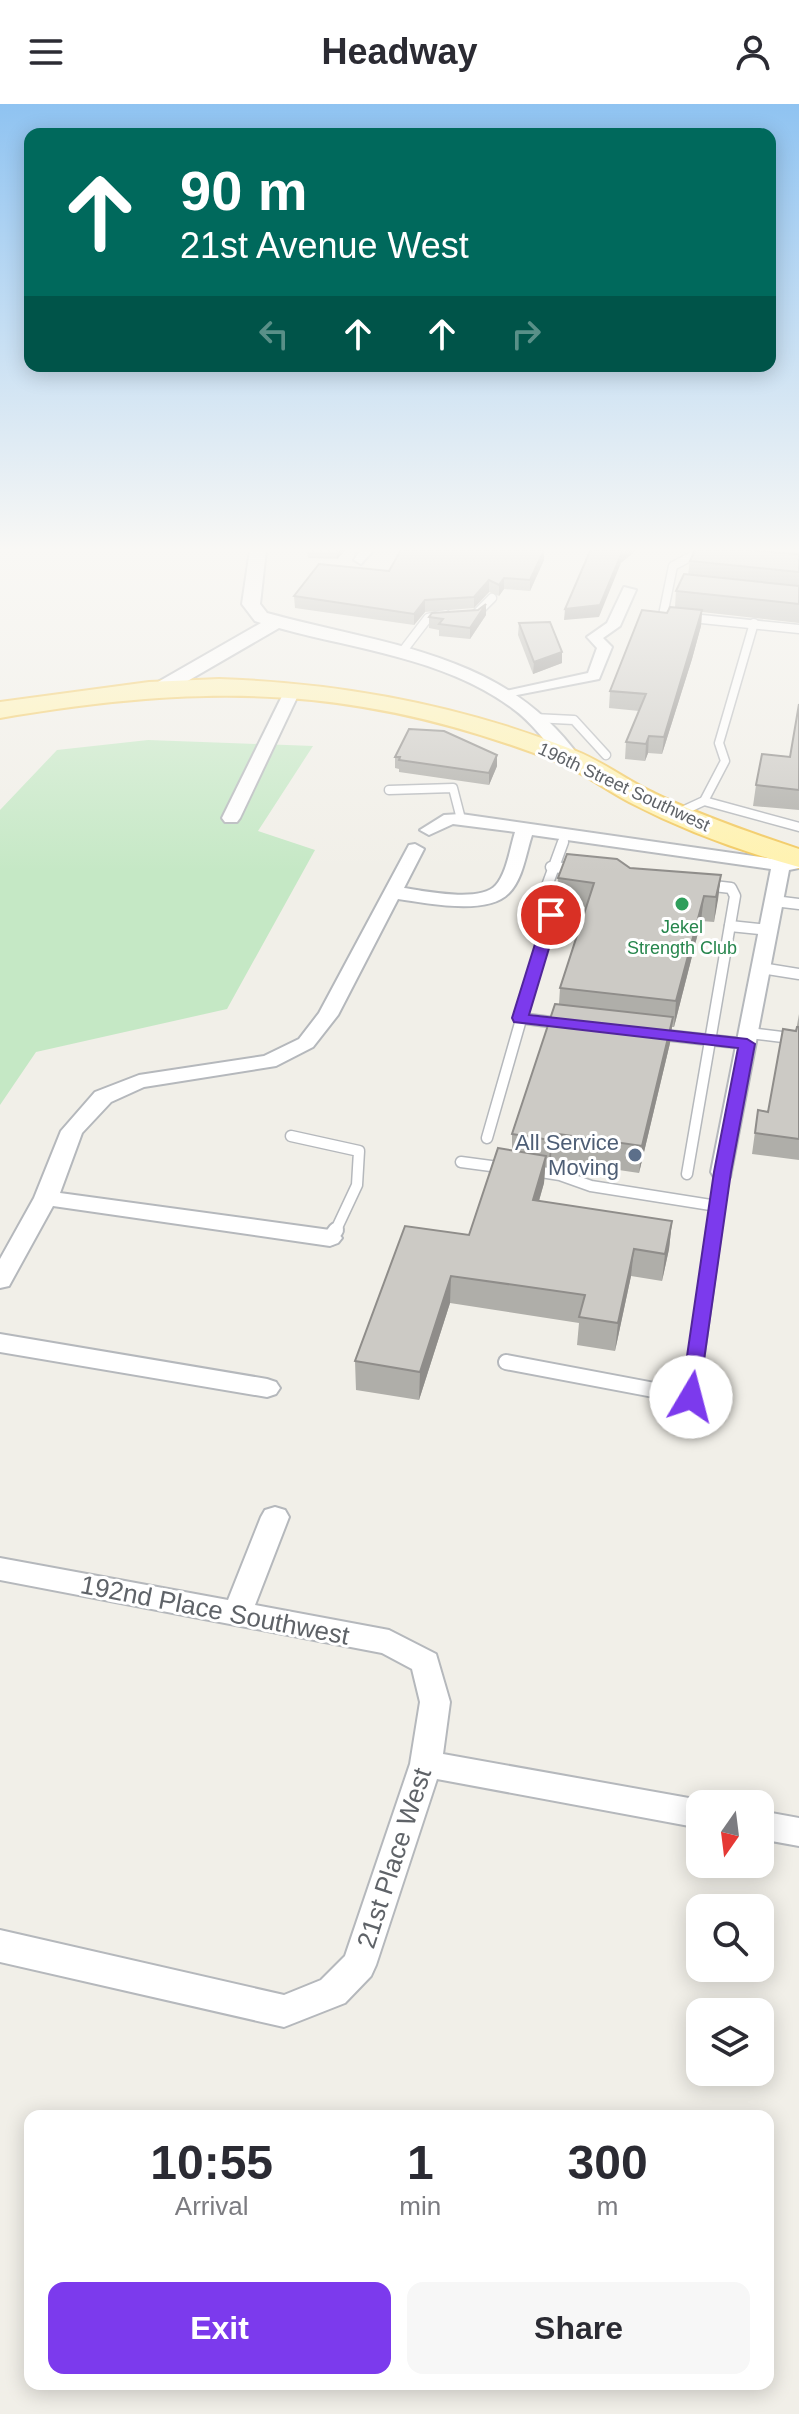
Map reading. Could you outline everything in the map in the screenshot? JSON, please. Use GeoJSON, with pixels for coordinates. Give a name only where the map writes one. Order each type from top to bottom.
{"type":"FeatureCollection","features":[{"type":"Feature","properties":{"kind":"main road","name":"196th Street Southwest"},"geometry":{"type":"LineString","coordinates":[[0,710],[165,686],[293,689],[408,704],[467,720],[570,758],[709,828],[793,862]]}},
{"type":"Feature","properties":{"kind":"street"},"geometry":{"type":"LineString","coordinates":[[165,686],[209,658]]}},
{"type":"Feature","properties":{"kind":"street"},"geometry":{"type":"LineString","coordinates":[[416,658],[507,695],[534,718],[570,758]]}},
{"type":"Feature","properties":{"kind":"street"},"geometry":{"type":"LineString","coordinates":[[507,695],[594,676],[601,658]]}},
{"type":"Feature","properties":{"kind":"street"},"geometry":{"type":"LineString","coordinates":[[231,818],[293,689]]}},
{"type":"Feature","properties":{"kind":"street"},"geometry":{"type":"LineString","coordinates":[[429,830],[450,819],[461,819],[565,836],[793,862],[774,901],[722,1172]]}},
{"type":"Feature","properties":{"kind":"street"},"geometry":{"type":"LineString","coordinates":[[391,892],[476,901],[492,898],[502,890],[525,829]]}},
{"type":"Feature","properties":{"kind":"street"},"geometry":{"type":"LineString","coordinates":[[0,1280],[46,1198],[72,1131],[88,1109],[119,1088],[180,1073],[269,1062],[306,1043],[328,1015],[415,849]]}},
{"type":"Feature","properties":{"kind":"street"},"geometry":{"type":"LineString","coordinates":[[46,1198],[330,1238]]}},
{"type":"Feature","properties":{"kind":"street"},"geometry":{"type":"LineString","coordinates":[[0,1343],[267,1388]]}},
{"type":"Feature","properties":{"kind":"street"},"geometry":{"type":"LineString","coordinates":[[237,1614],[275,1517]]}},
{"type":"Feature","properties":{"kind":"street","name":"192nd Place Southwest"},"geometry":{"type":"LineString","coordinates":[[0,1569],[389,1642],[425,1662]]}},
{"type":"Feature","properties":{"kind":"street","name":"21st Place West"},"geometry":{"type":"LineString","coordinates":[[0,1946],[284,2011],[333,1992],[359,1965],[426,1764],[435,1702],[425,1662]]}},
{"type":"Feature","properties":{"kind":"street"},"geometry":{"type":"LineString","coordinates":[[426,1764],[686,1811]]}},
{"type":"Feature","properties":{"kind":"street"},"geometry":{"type":"LineString","coordinates":[[774,1828],[799,1832]]}},
{"type":"Feature","properties":{"kind":"lane"},"geometry":{"type":"LineString","coordinates":[[678,813],[704,801],[725,761],[719,743],[744,658]]}},
{"type":"Feature","properties":{"kind":"lane"},"geometry":{"type":"LineString","coordinates":[[534,718],[571,716],[606,755]]}},
{"type":"Feature","properties":{"kind":"lane"},"geometry":{"type":"LineString","coordinates":[[389,790],[453,788],[461,819]]}},
{"type":"Feature","properties":{"kind":"lane"},"geometry":{"type":"LineString","coordinates":[[704,801],[799,827]]}},
{"type":"Feature","properties":{"kind":"lane"},"geometry":{"type":"LineString","coordinates":[[487,1138],[551,915],[540,905],[551,867],[565,836]]}},
{"type":"Feature","properties":{"kind":"lane"},"geometry":{"type":"LineString","coordinates":[[551,867],[581,870]]}},
{"type":"Feature","properties":{"kind":"lane"},"geometry":{"type":"LineString","coordinates":[[686,883],[731,888],[735,896],[687,1174]]}},
{"type":"Feature","properties":{"kind":"lane"},"geometry":{"type":"LineString","coordinates":[[774,901],[799,904]]}},
{"type":"Feature","properties":{"kind":"lane"},"geometry":{"type":"LineString","coordinates":[[730,926],[769,930]]}},
{"type":"Feature","properties":{"kind":"lane"},"geometry":{"type":"LineString","coordinates":[[761,968],[799,974]]}},
{"type":"Feature","properties":{"kind":"lane"},"geometry":{"type":"LineString","coordinates":[[520,1018],[583,1026]]}},
{"type":"Feature","properties":{"kind":"lane"},"geometry":{"type":"LineString","coordinates":[[647,1033],[710,1041],[799,1039]]}},
{"type":"Feature","properties":{"kind":"lane"},"geometry":{"type":"LineString","coordinates":[[291,1136],[359,1151],[362,1165],[355,1191],[330,1238]]}},
{"type":"Feature","properties":{"kind":"lane"},"geometry":{"type":"LineString","coordinates":[[461,1162],[560,1175],[591,1186],[717,1206]]}},
{"type":"Feature","properties":{"kind":"lane"},"geometry":{"type":"LineString","coordinates":[[506,1362],[691,1397],[722,1172]]}},
{"type":"Feature","properties":{"kind":"green space"},"geometry":{"type":"Polygon","coordinates":[[[148,740],[313,746],[258,831],[315,850],[227,1009],[36,1052],[0,1105],[0,810],[57,750],[148,740]]]}},
{"type":"Feature","properties":{"kind":"building"},"geometry":{"type":"Polygon","coordinates":[[[623,658],[688,658],[664,737],[649,736],[646,744],[626,742],[646,694],[610,691],[623,658]]]}},
{"type":"Feature","properties":{"kind":"building"},"geometry":{"type":"Polygon","coordinates":[[[799,704],[799,790],[756,785],[762,754],[790,757],[799,704]]]}},
{"type":"Feature","properties":{"kind":"building"},"geometry":{"type":"Polygon","coordinates":[[[409,729],[444,731],[497,755],[489,773],[399,760],[400,757],[395,757],[409,729]]]}},
{"type":"Feature","properties":{"kind":"building"},"geometry":{"type":"Polygon","coordinates":[[[567,854],[617,859],[630,868],[721,875],[716,897],[704,896],[676,1001],[560,988],[594,883],[558,878],[567,854]]]}},
{"type":"Feature","properties":{"kind":"building"},"geometry":{"type":"Polygon","coordinates":[[[555,1004],[673,1017],[642,1146],[552,1133],[550,1140],[512,1134],[555,1004]]]}},
{"type":"Feature","properties":{"kind":"building"},"geometry":{"type":"Polygon","coordinates":[[[797,1027],[799,1139],[755,1133],[758,1110],[768,1112],[783,1029],[796,1031],[797,1027]]]}},
{"type":"Feature","properties":{"kind":"building"},"geometry":{"type":"Polygon","coordinates":[[[498,1148],[546,1156],[533,1200],[672,1221],[665,1254],[634,1249],[618,1323],[579,1317],[585,1295],[451,1276],[420,1372],[355,1361],[405,1226],[469,1235],[498,1148]]]}},
{"type":"Feature","properties":{"kind":"place","name":"Jekel Strength Club"},"geometry":{"type":"Point","coordinates":[682,904]}},
{"type":"Feature","properties":{"kind":"place","name":"All Service Moving"},"geometry":{"type":"Point","coordinates":[635,1155]}},
{"type":"Feature","properties":{"kind":"route"},"geometry":{"type":"LineString","coordinates":[[551,915],[520,1018],[747,1044],[722,1172],[691,1397]]}}]}
